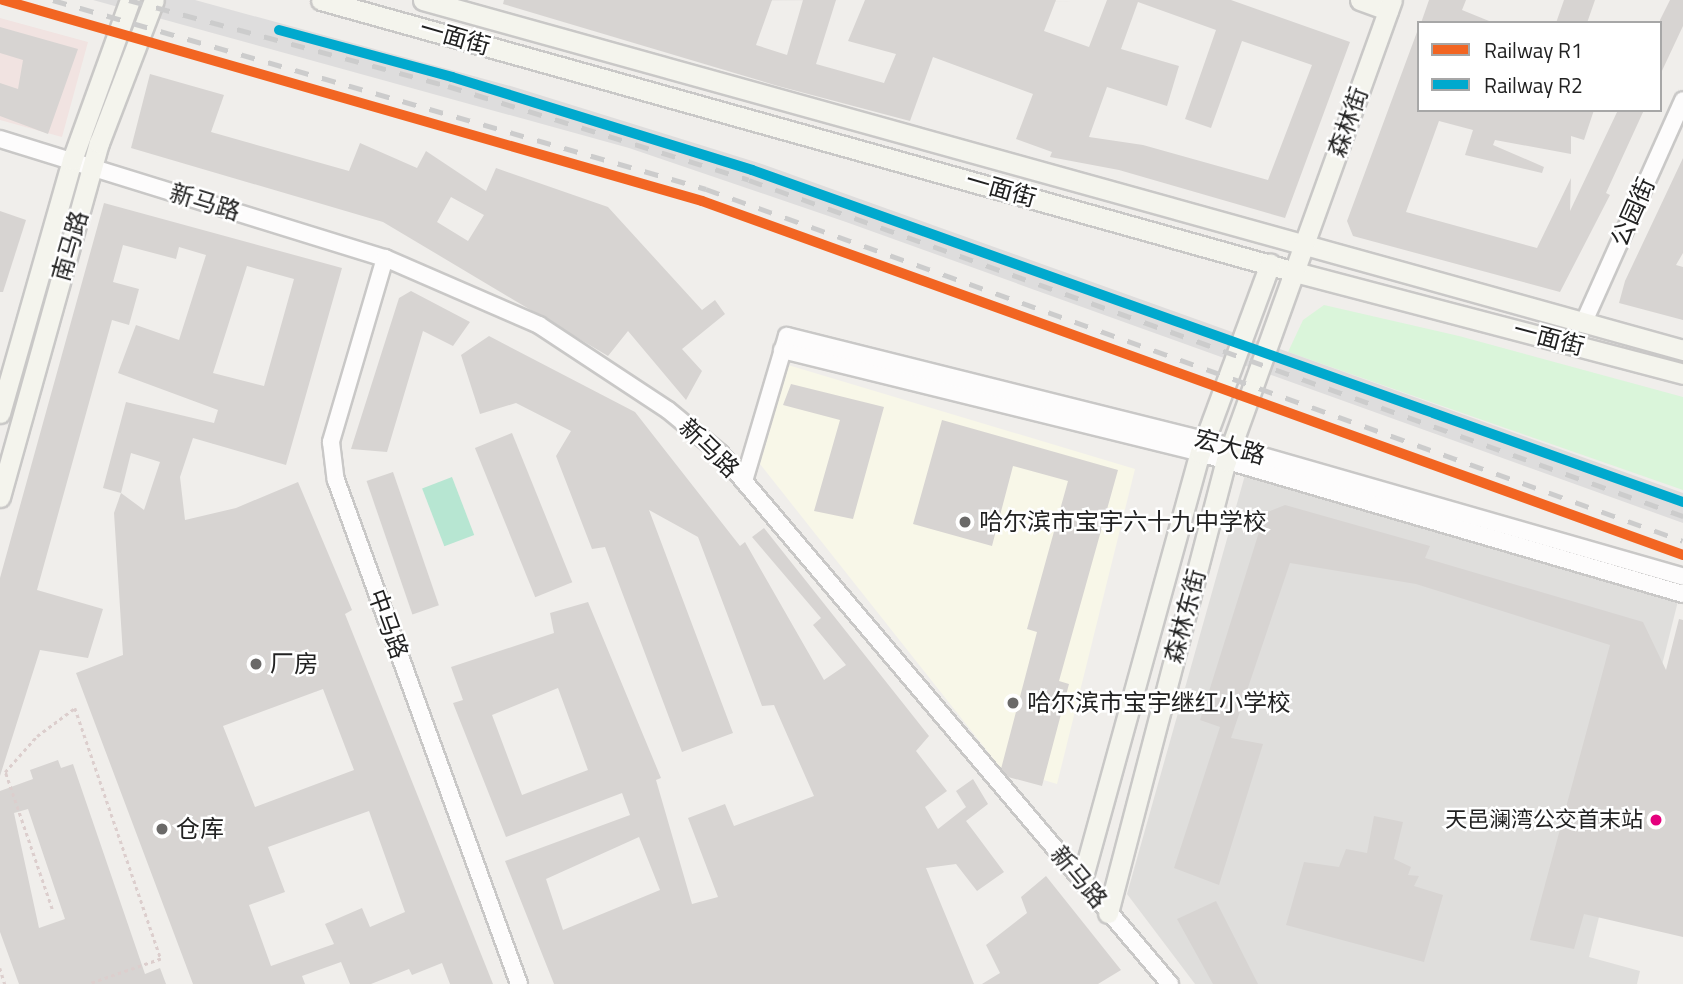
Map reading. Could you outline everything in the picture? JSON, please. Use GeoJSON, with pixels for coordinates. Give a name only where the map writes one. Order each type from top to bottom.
{"type":"FeatureCollection","features":[{"type":"Feature","properties":{"kind":"main road","name":"南马路"},"geometry":{"type":"LineString","coordinates":[[0,413],[72,160],[130,0]]}},
{"type":"Feature","properties":{"kind":"main road","name":"南马路"},"geometry":{"type":"LineString","coordinates":[[0,497],[92,166],[154,0]]}},
{"type":"Feature","properties":{"kind":"main road","name":"一面街"},"geometry":{"type":"LineString","coordinates":[[321,0],[1296,272],[1683,374]]}},
{"type":"Feature","properties":{"kind":"main road","name":"一面街"},"geometry":{"type":"LineString","coordinates":[[423,0],[1683,350]]}},
{"type":"Feature","properties":{"kind":"main road"},"geometry":{"type":"LineString","coordinates":[[1360,0],[1390,5]]}},
{"type":"Feature","properties":{"kind":"main road","name":"森林街"},"geometry":{"type":"LineString","coordinates":[[1303,244],[1390,5]]}},
{"type":"Feature","properties":{"kind":"main road","name":"森林东街"},"geometry":{"type":"LineString","coordinates":[[1108,913],[1228,454],[1296,272],[1303,244]]}},
{"type":"Feature","properties":{"kind":"main road","name":"森林东街"},"geometry":{"type":"LineString","coordinates":[[1082,880],[1202,447],[1270,264]]}},
{"type":"Feature","properties":{"kind":"street","name":"公园街"},"geometry":{"type":"LineString","coordinates":[[1583,324],[1683,100]]}},
{"type":"Feature","properties":{"kind":"street","name":"新马路"},"geometry":{"type":"LineString","coordinates":[[0,139],[386,258],[539,326],[668,410],[720,453],[1170,984]]}},
{"type":"Feature","properties":{"kind":"street","name":"中马路"},"geometry":{"type":"LineString","coordinates":[[386,258],[331,442],[336,480],[519,984]]}},
{"type":"Feature","properties":{"kind":"street","name":"宏大路"},"geometry":{"type":"LineString","coordinates":[[744,481],[787,336],[1683,577]]}},
{"type":"Feature","properties":{"kind":"street","name":"宏大路"},"geometry":{"type":"LineString","coordinates":[[1228,454],[1683,594]]}},
{"type":"Feature","properties":{"kind":"path"},"geometry":{"type":"LineString","coordinates":[[52,909],[5,772],[37,736],[75,708],[161,959],[89,984]]}},
{"type":"Feature","properties":{"kind":"path"},"geometry":{"type":"LineString","coordinates":[[0,968],[5,984]]}},
{"type":"Feature","properties":{"kind":"shaded area"},"geometry":{"type":"Polygon","coordinates":[[[0,18],[88,42],[62,137],[0,120],[0,18]]]}},
{"type":"Feature","properties":{"kind":"shaded area","name":"哈尔滨市宝宇六十九中学校"},"geometry":{"type":"Polygon","coordinates":[[[788,365],[1135,469],[1057,784],[1000,767],[760,464],[788,365]]]}},
{"type":"Feature","properties":{"kind":"shaded area"},"geometry":{"type":"Polygon","coordinates":[[[1245,475],[1678,601],[1589,957],[1640,971],[1637,984],[1195,984],[1127,894],[1245,475]]]}},
{"type":"Feature","properties":{"kind":"green space"},"geometry":{"type":"Polygon","coordinates":[[[1324,305],[1459,336],[1683,397],[1683,490],[1288,352],[1303,320],[1324,305]]]}},
{"type":"Feature","properties":{"kind":"green space"},"geometry":{"type":"Polygon","coordinates":[[[452,477],[474,535],[444,546],[422,488],[452,477]]]}},
{"type":"Feature","properties":{"kind":"pier"},"geometry":{"type":"Polygon","coordinates":[[[93,0],[195,0],[514,87],[762,164],[1683,493],[1683,523],[846,222],[629,148],[93,0]]]}},
{"type":"Feature","properties":{"kind":"building"},"geometry":{"type":"Polygon","coordinates":[[[504,0],[772,0],[756,45],[787,55],[803,0],[836,0],[816,64],[884,83],[896,54],[848,41],[865,0],[1056,0],[1044,31],[1089,47],[1107,0],[1231,0],[1350,42],[1285,218],[1119,170],[1050,157],[1052,152],[1016,139],[1033,94],[933,57],[910,121],[778,86],[503,4],[504,0]],[[1138,2],[1121,49],[1179,66],[1167,106],[1107,87],[1089,137],[1143,145],[1268,180],[1312,65],[1242,41],[1211,128],[1185,119],[1216,30],[1138,2]]]}},
{"type":"Feature","properties":{"kind":"building"},"geometry":{"type":"Polygon","coordinates":[[[1429,0],[1466,0],[1462,10],[1489,21],[1422,21],[1429,0]]]}},
{"type":"Feature","properties":{"kind":"building"},"geometry":{"type":"Polygon","coordinates":[[[1564,0],[1595,0],[1588,21],[1557,21],[1564,0]]]}},
{"type":"Feature","properties":{"kind":"building"},"geometry":{"type":"Polygon","coordinates":[[[1670,0],[1683,0],[1683,26],[1662,71],[1662,21],[1660,20],[1670,0]]]}},
{"type":"Feature","properties":{"kind":"building"},"geometry":{"type":"Polygon","coordinates":[[[0,27],[78,49],[48,134],[0,116],[0,83],[18,89],[23,60],[0,53],[0,27]]]}},
{"type":"Feature","properties":{"kind":"building"},"geometry":{"type":"Polygon","coordinates":[[[1417,32],[1417,112],[1593,112],[1584,140],[1571,136],[1571,154],[1495,140],[1493,145],[1544,167],[1542,173],[1465,155],[1473,130],[1439,121],[1406,212],[1537,248],[1571,178],[1570,211],[1617,112],[1643,112],[1606,193],[1610,195],[1560,292],[1353,236],[1347,221],[1417,32]]]}},
{"type":"Feature","properties":{"kind":"building"},"geometry":{"type":"Polygon","coordinates":[[[150,74],[224,95],[211,132],[349,171],[360,143],[417,168],[426,151],[486,191],[496,168],[608,207],[702,310],[715,300],[725,314],[682,349],[702,371],[686,400],[628,331],[608,356],[383,222],[131,148],[150,74]],[[451,197],[437,222],[468,241],[484,215],[451,197]]]}},
{"type":"Feature","properties":{"kind":"building"},"geometry":{"type":"Polygon","coordinates":[[[1683,158],[1683,253],[1676,265],[1683,267],[1683,320],[1619,303],[1625,281],[1683,158]]]}},
{"type":"Feature","properties":{"kind":"building"},"geometry":{"type":"Polygon","coordinates":[[[104,203],[342,268],[286,465],[193,438],[180,477],[185,520],[236,508],[298,482],[352,610],[345,614],[493,984],[450,984],[442,963],[412,975],[409,969],[371,984],[350,984],[341,962],[302,976],[305,984],[193,984],[76,673],[123,655],[114,513],[121,493],[103,488],[126,402],[214,423],[218,410],[118,373],[136,325],[179,340],[206,255],[179,247],[176,259],[123,245],[113,282],[139,289],[129,325],[112,320],[37,590],[103,609],[88,658],[40,650],[0,776],[0,578],[104,203]],[[247,266],[213,373],[264,386],[294,279],[247,266]],[[131,453],[121,493],[144,510],[160,462],[131,453]],[[323,689],[223,726],[255,807],[354,770],[323,689]],[[369,811],[268,847],[285,892],[249,905],[271,966],[334,944],[325,924],[362,908],[370,927],[405,912],[369,811]]]}},
{"type":"Feature","properties":{"kind":"building"},"geometry":{"type":"Polygon","coordinates":[[[0,211],[26,220],[3,292],[0,292],[0,211]]]}},
{"type":"Feature","properties":{"kind":"building"},"geometry":{"type":"Polygon","coordinates":[[[411,291],[470,322],[453,346],[423,331],[387,452],[351,449],[399,298],[411,291]]]}},
{"type":"Feature","properties":{"kind":"building"},"geometry":{"type":"Polygon","coordinates":[[[489,336],[635,412],[740,546],[745,542],[824,680],[846,665],[813,625],[821,618],[752,537],[764,528],[929,736],[916,751],[947,791],[925,807],[938,829],[966,807],[956,791],[973,779],[988,804],[966,821],[1004,872],[977,891],[956,864],[926,868],[974,984],[554,984],[505,861],[630,815],[622,793],[506,837],[453,703],[463,700],[451,667],[554,633],[550,613],[588,602],[661,778],[656,780],[692,904],[718,897],[688,818],[725,804],[734,826],[814,796],[774,705],[762,706],[698,537],[649,510],[733,733],[682,752],[605,547],[592,549],[556,456],[571,431],[516,403],[480,414],[461,355],[489,336]],[[558,688],[492,715],[522,795],[588,770],[558,688]],[[639,837],[546,879],[563,930],[660,890],[639,837]]]}},
{"type":"Feature","properties":{"kind":"building"},"geometry":{"type":"Polygon","coordinates":[[[791,384],[884,407],[853,519],[814,511],[840,420],[783,405],[791,384]]]}},
{"type":"Feature","properties":{"kind":"building"},"geometry":{"type":"Polygon","coordinates":[[[942,420],[1118,470],[1059,681],[1069,684],[1042,786],[1008,777],[1001,769],[1037,632],[1027,629],[1068,481],[1013,466],[992,546],[913,524],[942,420]]]}},
{"type":"Feature","properties":{"kind":"building"},"geometry":{"type":"Polygon","coordinates":[[[512,433],[572,582],[535,597],[475,448],[512,433]]]}},
{"type":"Feature","properties":{"kind":"building"},"geometry":{"type":"Polygon","coordinates":[[[393,472],[439,605],[412,614],[367,481],[393,472]]]}},
{"type":"Feature","properties":{"kind":"building"},"geometry":{"type":"Polygon","coordinates":[[[1285,505],[1430,546],[1425,558],[1643,622],[1666,670],[1679,619],[1683,620],[1683,937],[1584,914],[1574,949],[1530,940],[1610,645],[1416,584],[1290,563],[1231,738],[1263,744],[1219,885],[1174,868],[1220,727],[1200,720],[1265,513],[1285,505]]]}},
{"type":"Feature","properties":{"kind":"building"},"geometry":{"type":"Polygon","coordinates":[[[58,760],[61,768],[73,764],[145,974],[160,968],[166,984],[19,984],[0,932],[0,791],[33,779],[30,770],[58,760]],[[28,809],[14,813],[39,928],[65,919],[28,809]]]}},
{"type":"Feature","properties":{"kind":"building"},"geometry":{"type":"Polygon","coordinates":[[[1374,816],[1403,822],[1394,859],[1411,867],[1408,875],[1419,876],[1414,886],[1443,895],[1424,962],[1286,925],[1304,862],[1339,867],[1346,849],[1367,853],[1374,816]]]}},
{"type":"Feature","properties":{"kind":"building"},"geometry":{"type":"Polygon","coordinates":[[[1046,876],[1121,970],[1098,984],[982,984],[1000,973],[986,945],[1027,913],[1021,897],[1046,876]]]}},
{"type":"Feature","properties":{"kind":"building"},"geometry":{"type":"Polygon","coordinates":[[[1216,901],[1258,984],[1213,984],[1177,919],[1216,901]]]}},
{"type":"Feature","properties":{"kind":"railway"},"geometry":{"type":"LineString","coordinates":[[3,0],[702,201],[1683,555]]}},
{"type":"Feature","properties":{"kind":"railway"},"geometry":{"type":"LineString","coordinates":[[53,0],[706,189],[1683,541]]}},
{"type":"Feature","properties":{"kind":"railway"},"geometry":{"type":"LineString","coordinates":[[129,0],[448,86],[749,180],[1683,516]]}},
{"type":"Feature","properties":{"kind":"railway"},"geometry":{"type":"LineString","coordinates":[[806,189],[1683,502]]}},
{"type":"Feature","properties":{"kind":"rail line","name":"R1"},"geometry":{"type":"LineString","coordinates":[[3,0],[702,201],[1683,555]]}},
{"type":"Feature","properties":{"kind":"rail line","name":"R2"},"geometry":{"type":"LineString","coordinates":[[279,30],[452,77],[752,170],[1683,502]]}},
{"type":"Feature","properties":{"kind":"place","name":"哈尔滨市宝宇六十九中学校"},"geometry":{"type":"Point","coordinates":[965,522]}},
{"type":"Feature","properties":{"kind":"place","name":"厂房"},"geometry":{"type":"Point","coordinates":[256,664]}},
{"type":"Feature","properties":{"kind":"place","name":"哈尔滨市宝宇继红小学校"},"geometry":{"type":"Point","coordinates":[1013,703]}},
{"type":"Feature","properties":{"kind":"place","name":"天邑澜湾公交首末站"},"geometry":{"type":"Point","coordinates":[1656,820]}},
{"type":"Feature","properties":{"kind":"place","name":"仓库"},"geometry":{"type":"Point","coordinates":[162,829]}}]}
